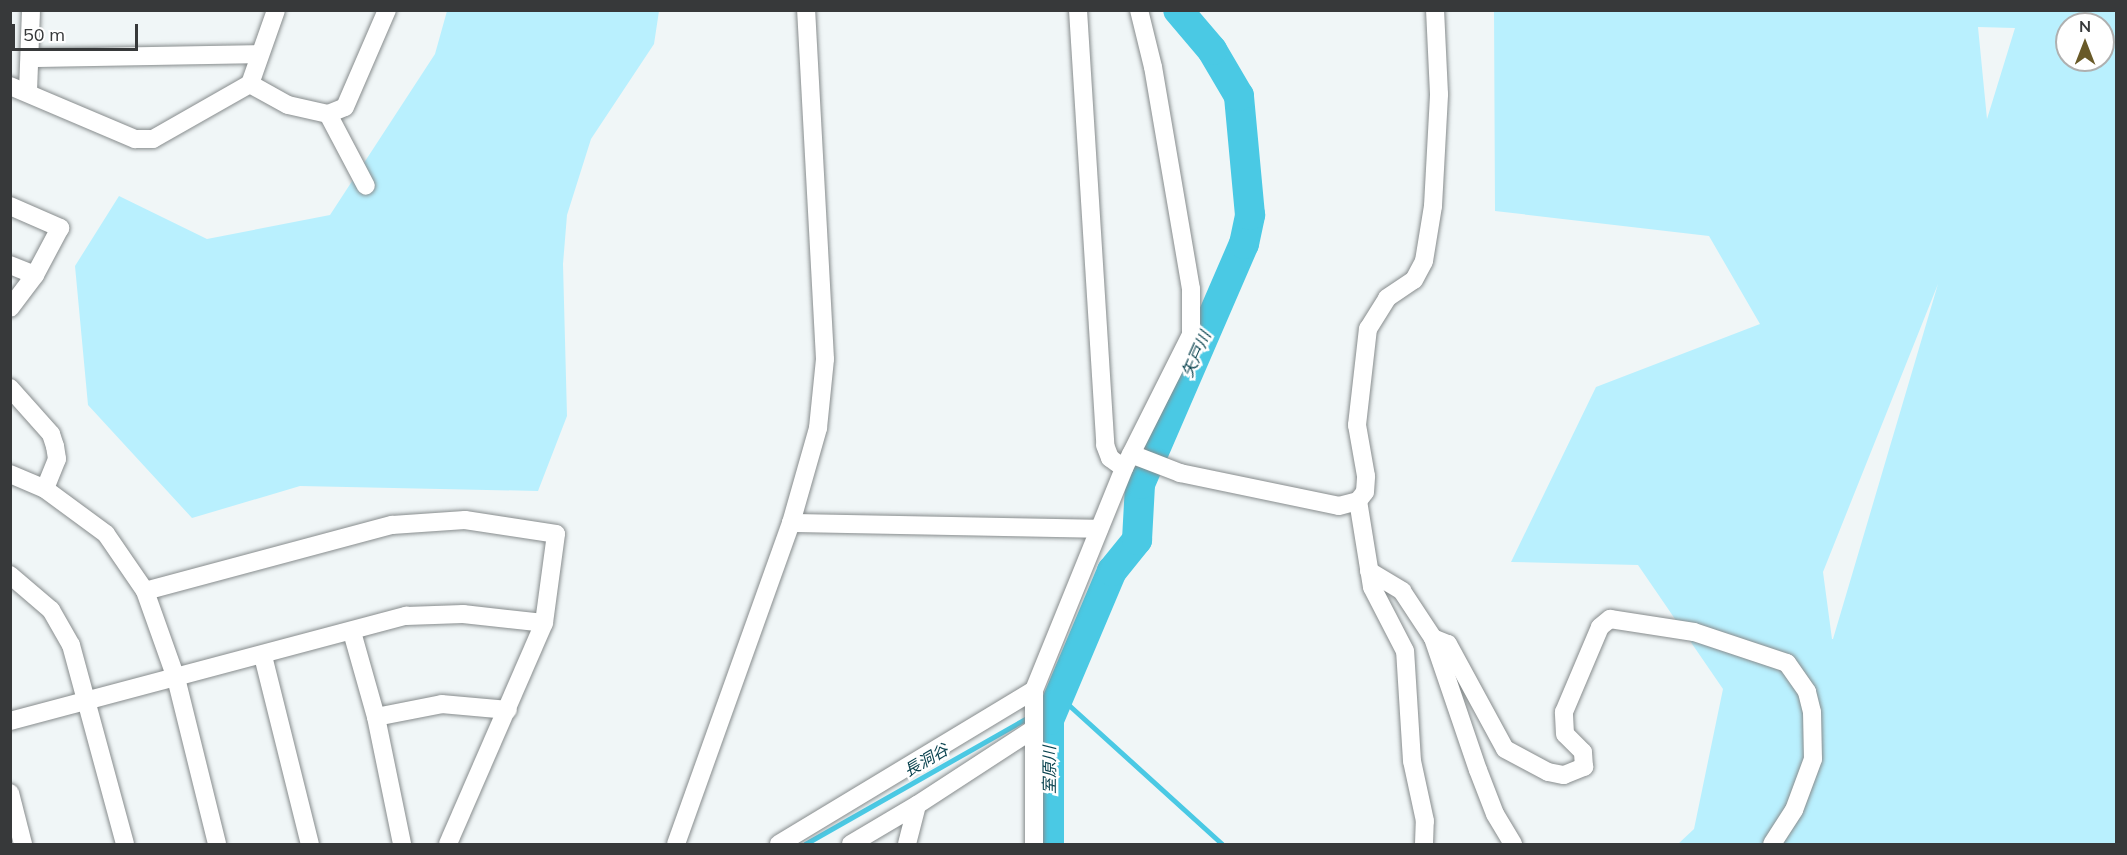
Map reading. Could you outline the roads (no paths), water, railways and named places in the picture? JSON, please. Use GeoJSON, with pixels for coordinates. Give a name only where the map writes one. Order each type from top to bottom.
{"type":"FeatureCollection","features":[{"type":"Feature","properties":{"kind":"street"},"geometry":{"type":"LineString","coordinates":[[28,92],[32,58],[31,10]]}},
{"type":"Feature","properties":{"kind":"street"},"geometry":{"type":"LineString","coordinates":[[10,86],[143,141],[250,84],[257,54],[276,10]]}},
{"type":"Feature","properties":{"kind":"street"},"geometry":{"type":"LineString","coordinates":[[250,84],[288,105],[328,114],[345,107],[387,10]]}},
{"type":"Feature","properties":{"kind":"street"},"geometry":{"type":"LineString","coordinates":[[676,844],[791,524],[818,428],[825,359],[806,10]]}},
{"type":"Feature","properties":{"kind":"street"},"geometry":{"type":"LineString","coordinates":[[1078,10],[1105,445],[1110,458],[1160,465],[1180,473],[1339,506],[1358,501],[1365,492],[1357,425],[1368,329],[1387,297],[1414,280],[1426,250],[1433,206],[1439,94],[1436,10]]}},
{"type":"Feature","properties":{"kind":"street"},"geometry":{"type":"LineString","coordinates":[[1034,844],[1032,730],[1034,696],[1128,461],[1191,335],[1191,289],[1153,67],[1139,10]]}},
{"type":"Feature","properties":{"kind":"street"},"geometry":{"type":"LineString","coordinates":[[32,58],[257,54]]}},
{"type":"Feature","properties":{"kind":"street"},"geometry":{"type":"LineString","coordinates":[[328,114],[366,186]]}},
{"type":"Feature","properties":{"kind":"street"},"geometry":{"type":"LineString","coordinates":[[10,206],[60,228],[35,275],[10,308]]}},
{"type":"Feature","properties":{"kind":"street"},"geometry":{"type":"LineString","coordinates":[[10,265],[35,275]]}},
{"type":"Feature","properties":{"kind":"street"},"geometry":{"type":"LineString","coordinates":[[10,388],[51,434],[57,459],[45,489]]}},
{"type":"Feature","properties":{"kind":"street"},"geometry":{"type":"LineString","coordinates":[[10,474],[45,489],[106,534],[145,591],[176,678],[217,844]]}},
{"type":"Feature","properties":{"kind":"street"},"geometry":{"type":"LineString","coordinates":[[1358,501],[1372,587],[1405,651],[1412,760],[1425,821],[1424,844]]}},
{"type":"Feature","properties":{"kind":"street"},"geometry":{"type":"LineString","coordinates":[[145,591],[392,525],[465,520],[555,534],[544,623],[448,844]]}},
{"type":"Feature","properties":{"kind":"street"},"geometry":{"type":"LineString","coordinates":[[791,524],[1099,529]]}},
{"type":"Feature","properties":{"kind":"street"},"geometry":{"type":"LineString","coordinates":[[1369,571],[1402,591],[1433,638],[1495,814],[1513,844]]}},
{"type":"Feature","properties":{"kind":"street"},"geometry":{"type":"LineString","coordinates":[[10,575],[39,597],[61,626],[88,702],[125,844]]}},
{"type":"Feature","properties":{"kind":"street"},"geometry":{"type":"LineString","coordinates":[[10,721],[263,656],[406,616],[438,614],[504,616],[544,623]]}},
{"type":"Feature","properties":{"kind":"street"},"geometry":{"type":"LineString","coordinates":[[1433,638],[1448,644],[1457,657],[1505,748],[1548,772],[1564,774],[1584,767],[1583,752],[1565,734],[1564,712],[1600,627],[1610,619],[1694,632],[1787,663],[1807,692],[1812,712],[1813,759],[1794,810],[1772,844]]}},
{"type":"Feature","properties":{"kind":"street"},"geometry":{"type":"LineString","coordinates":[[352,632],[376,717],[402,844]]}},
{"type":"Feature","properties":{"kind":"street"},"geometry":{"type":"LineString","coordinates":[[263,656],[310,844]]}},
{"type":"Feature","properties":{"kind":"street"},"geometry":{"type":"LineString","coordinates":[[778,844],[1034,696]]}},
{"type":"Feature","properties":{"kind":"street"},"geometry":{"type":"LineString","coordinates":[[376,717],[442,704],[508,710]]}},
{"type":"Feature","properties":{"kind":"street"},"geometry":{"type":"LineString","coordinates":[[851,844],[917,805],[1032,730]]}},
{"type":"Feature","properties":{"kind":"street"},"geometry":{"type":"LineString","coordinates":[[10,794],[23,844]]}},
{"type":"Feature","properties":{"kind":"street"},"geometry":{"type":"LineString","coordinates":[[907,844],[917,805]]}},
{"type":"Feature","properties":{"kind":"waterway","name":"矢戸川"},"geometry":{"type":"LineString","coordinates":[[1049,844],[1049,720],[1112,571],[1137,540],[1140,484],[1244,244],[1250,215],[1239,96],[1212,50],[1178,10]]}},
{"type":"Feature","properties":{"kind":"waterway"},"geometry":{"type":"LineString","coordinates":[[1038,711],[1061,698],[1222,844]]}},
{"type":"Feature","properties":{"kind":"waterway","name":"長洞谷"},"geometry":{"type":"LineString","coordinates":[[805,844],[1030,716]]}},
{"type":"Feature","properties":{"kind":"water label","name":"室原川"},"geometry":{"type":"Point","coordinates":[1049,770]}}]}
